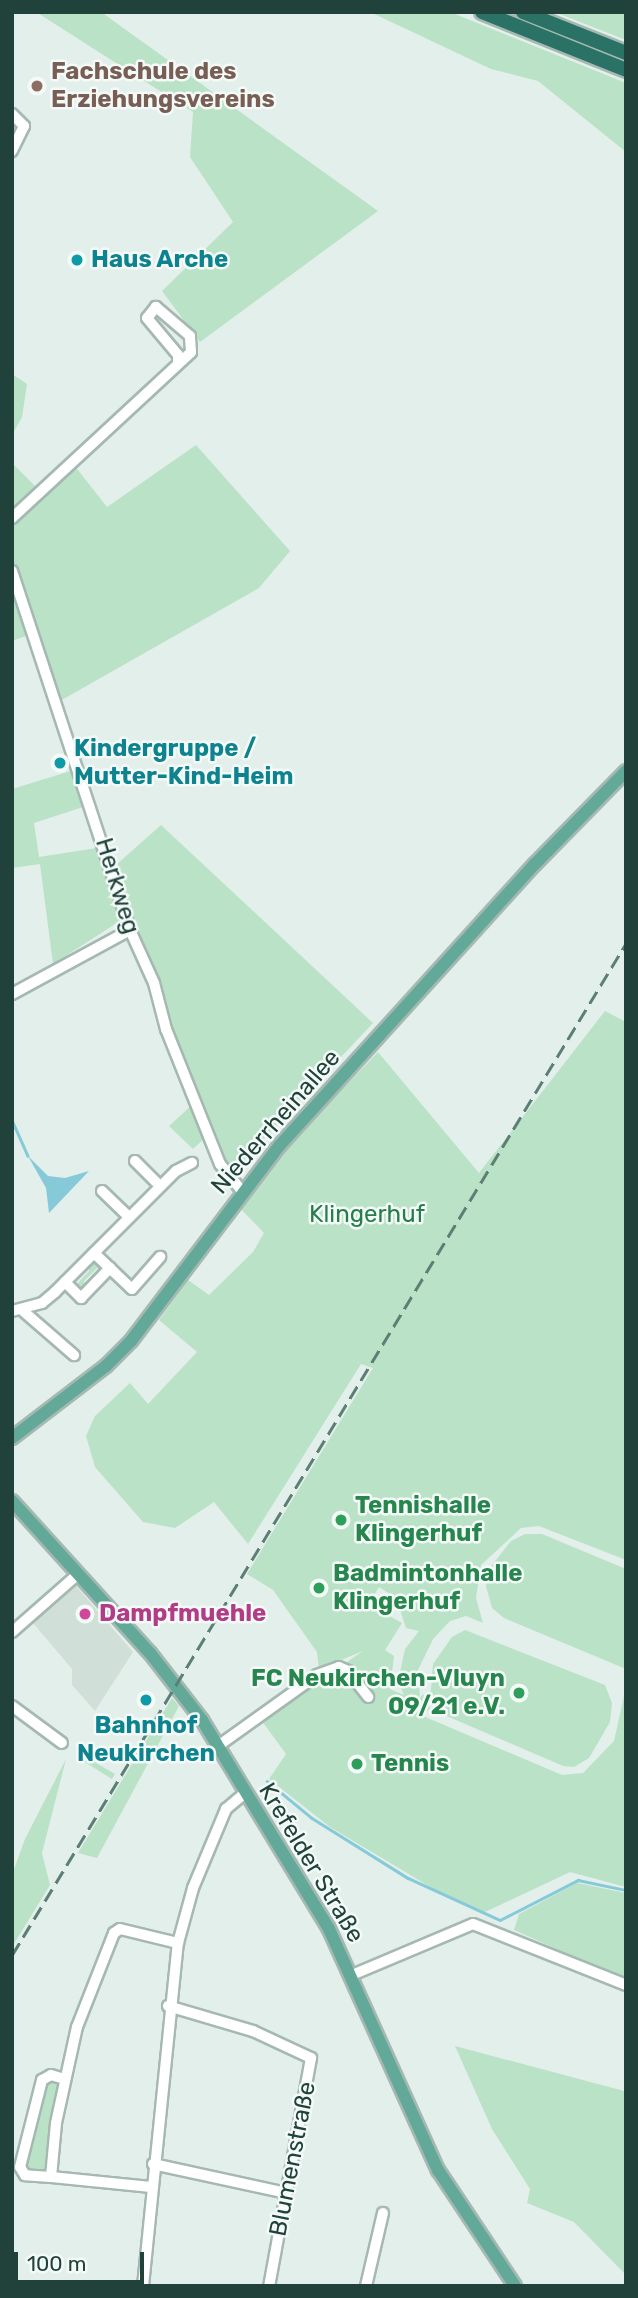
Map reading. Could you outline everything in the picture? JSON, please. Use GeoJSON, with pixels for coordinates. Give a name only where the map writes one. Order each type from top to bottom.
{"type":"FeatureCollection","features":[{"type":"Feature","properties":{"kind":"highway"},"geometry":{"type":"LineString","coordinates":[[482,12],[626,70]]}},
{"type":"Feature","properties":{"kind":"highway"},"geometry":{"type":"LineString","coordinates":[[523,12],[626,53]]}},
{"type":"Feature","properties":{"kind":"main road","name":"Niederrheinallee"},"geometry":{"type":"LineString","coordinates":[[12,1438],[106,1366],[131,1341],[179,1282],[241,1191],[568,828],[626,771]]}},
{"type":"Feature","properties":{"kind":"main road","name":"Krefelder Straße"},"geometry":{"type":"LineString","coordinates":[[12,1500],[150,1653],[218,1746],[352,1975],[438,2169],[515,2286]]}},
{"type":"Feature","properties":{"kind":"street"},"geometry":{"type":"LineString","coordinates":[[12,114],[24,126],[12,151]]}},
{"type":"Feature","properties":{"kind":"street"},"geometry":{"type":"LineString","coordinates":[[12,518],[191,352],[193,343],[162,307],[156,307],[147,318],[178,355],[178,363]]}},
{"type":"Feature","properties":{"kind":"street","name":"Herkweg"},"geometry":{"type":"LineString","coordinates":[[12,571],[130,930],[220,1164],[241,1191]]}},
{"type":"Feature","properties":{"kind":"street"},"geometry":{"type":"LineString","coordinates":[[12,994],[130,930]]}},
{"type":"Feature","properties":{"kind":"street"},"geometry":{"type":"LineString","coordinates":[[135,1161],[160,1186]]}},
{"type":"Feature","properties":{"kind":"street"},"geometry":{"type":"LineString","coordinates":[[17,1310],[42,1303],[160,1186],[192,1163]]}},
{"type":"Feature","properties":{"kind":"street"},"geometry":{"type":"LineString","coordinates":[[102,1191],[130,1217]]}},
{"type":"Feature","properties":{"kind":"street"},"geometry":{"type":"LineString","coordinates":[[94,1253],[132,1289],[160,1257]]}},
{"type":"Feature","properties":{"kind":"street"},"geometry":{"type":"LineString","coordinates":[[65,1282],[81,1298],[110,1268]]}},
{"type":"Feature","properties":{"kind":"street"},"geometry":{"type":"LineString","coordinates":[[17,1310],[74,1355]]}},
{"type":"Feature","properties":{"kind":"street"},"geometry":{"type":"LineString","coordinates":[[12,1632],[78,1574]]}},
{"type":"Feature","properties":{"kind":"street"},"geometry":{"type":"LineString","coordinates":[[218,1746],[317,1675],[339,1667],[368,1697]]}},
{"type":"Feature","properties":{"kind":"street"},"geometry":{"type":"LineString","coordinates":[[12,1706],[62,1743]]}},
{"type":"Feature","properties":{"kind":"street"},"geometry":{"type":"LineString","coordinates":[[143,2286],[168,2006],[178,1943],[193,1888],[226,1809],[245,1793]]}},
{"type":"Feature","properties":{"kind":"street"},"geometry":{"type":"LineString","coordinates":[[352,1975],[473,1924],[626,1985]]}},
{"type":"Feature","properties":{"kind":"street"},"geometry":{"type":"LineString","coordinates":[[51,2177],[64,2079],[77,2027],[114,1933],[120,1929],[178,1943]]}},
{"type":"Feature","properties":{"kind":"street","name":"Blumenstraße"},"geometry":{"type":"LineString","coordinates":[[168,2006],[253,2031],[311,2058],[269,2286]]}},
{"type":"Feature","properties":{"kind":"street"},"geometry":{"type":"LineString","coordinates":[[64,2079],[51,2075],[42,2080],[20,2167],[25,2175],[151,2187]]}},
{"type":"Feature","properties":{"kind":"street"},"geometry":{"type":"LineString","coordinates":[[153,2164],[286,2193]]}},
{"type":"Feature","properties":{"kind":"street"},"geometry":{"type":"LineString","coordinates":[[366,2286],[383,2213]]}},
{"type":"Feature","properties":{"kind":"shaded area"},"geometry":{"type":"Polygon","coordinates":[[[76,1586],[133,1652],[95,1711],[72,1685],[72,1669],[33,1623],[76,1586]]]}},
{"type":"Feature","properties":{"kind":"green space"},"geometry":{"type":"Polygon","coordinates":[[[36,12],[101,12],[378,211],[200,342],[162,291],[233,222],[190,157],[193,112],[36,12]]]}},
{"type":"Feature","properties":{"kind":"green space"},"geometry":{"type":"Polygon","coordinates":[[[370,12],[450,12],[626,83],[626,152],[538,81],[491,69],[370,12]]]}},
{"type":"Feature","properties":{"kind":"green space"},"geometry":{"type":"Polygon","coordinates":[[[555,12],[626,12],[626,40],[580,22],[555,12]]]}},
{"type":"Feature","properties":{"kind":"green space"},"geometry":{"type":"Polygon","coordinates":[[[12,374],[27,384],[22,417],[12,435],[12,374]]]}},
{"type":"Feature","properties":{"kind":"green space"},"geometry":{"type":"Polygon","coordinates":[[[196,445],[290,551],[259,588],[60,701],[12,558],[12,523],[74,465],[107,507],[196,445]]]}},
{"type":"Feature","properties":{"kind":"green space"},"geometry":{"type":"Polygon","coordinates":[[[12,463],[40,491],[12,515],[12,463]]]}},
{"type":"Feature","properties":{"kind":"green space"},"geometry":{"type":"Polygon","coordinates":[[[12,577],[31,634],[12,641],[12,577]]]}},
{"type":"Feature","properties":{"kind":"green space"},"geometry":{"type":"Polygon","coordinates":[[[74,770],[86,806],[34,823],[39,857],[103,847],[123,919],[53,964],[40,864],[12,868],[12,789],[74,770]]]}},
{"type":"Feature","properties":{"kind":"green space"},"geometry":{"type":"Polygon","coordinates":[[[161,825],[373,1023],[228,1177],[169,1028],[116,865],[161,825]]]}},
{"type":"Feature","properties":{"kind":"green space","name":"Klingerhuf"},"geometry":{"type":"Polygon","coordinates":[[[605,1011],[626,1022],[626,1560],[539,1526],[521,1528],[481,1565],[476,1598],[483,1623],[466,1616],[450,1621],[433,1639],[418,1670],[420,1698],[423,1694],[430,1708],[423,1716],[562,1775],[583,1773],[614,1741],[626,1687],[626,1887],[570,1872],[485,1912],[437,1891],[330,1827],[269,1779],[286,1754],[262,1721],[363,1651],[319,1669],[317,1652],[273,1590],[247,1574],[373,1368],[361,1364],[248,1544],[214,1502],[175,1528],[143,1522],[95,1467],[86,1436],[95,1416],[130,1383],[148,1404],[197,1352],[159,1320],[188,1280],[209,1295],[253,1252],[264,1233],[240,1208],[287,1147],[378,1052],[479,1173],[605,1011]],[[379,1587],[368,1604],[402,1623],[385,1650],[394,1656],[390,1689],[404,1695],[398,1682],[405,1649],[419,1631],[406,1628],[399,1607],[387,1600],[390,1594],[379,1587]]]}},
{"type":"Feature","properties":{"kind":"green space"},"geometry":{"type":"Polygon","coordinates":[[[192,1105],[207,1136],[193,1149],[169,1126],[192,1105]]]}},
{"type":"Feature","properties":{"kind":"green space"},"geometry":{"type":"Polygon","coordinates":[[[94,1259],[102,1272],[97,1268],[84,1281],[86,1289],[78,1290],[71,1280],[73,1277],[77,1284],[89,1271],[88,1261],[94,1259]]]}},
{"type":"Feature","properties":{"kind":"green space"},"geometry":{"type":"Polygon","coordinates":[[[525,1534],[542,1534],[626,1569],[626,1669],[504,1618],[492,1608],[486,1586],[489,1569],[511,1541],[525,1534]]]}},
{"type":"Feature","properties":{"kind":"green space","name":"FC Neukirchen-Vluyn 09/21 e.V."},"geometry":{"type":"Polygon","coordinates":[[[465,1630],[605,1685],[612,1703],[610,1722],[589,1758],[574,1767],[563,1766],[442,1714],[430,1701],[433,1664],[452,1637],[465,1630]]]}},
{"type":"Feature","properties":{"kind":"green space"},"geometry":{"type":"Polygon","coordinates":[[[172,1698],[179,1706],[97,1858],[78,1853],[172,1698]]]}},
{"type":"Feature","properties":{"kind":"green space"},"geometry":{"type":"Polygon","coordinates":[[[86,1757],[115,1774],[112,1779],[83,1761],[86,1757]]]}},
{"type":"Feature","properties":{"kind":"green space"},"geometry":{"type":"Polygon","coordinates":[[[66,1759],[42,1853],[50,1885],[12,1947],[12,1875],[25,1839],[66,1759]]]}},
{"type":"Feature","properties":{"kind":"green space"},"geometry":{"type":"Polygon","coordinates":[[[577,1883],[626,1893],[626,1980],[514,1930],[519,1914],[577,1883]]]}},
{"type":"Feature","properties":{"kind":"green space"},"geometry":{"type":"Polygon","coordinates":[[[455,2046],[624,2091],[626,2087],[626,2275],[574,2222],[527,2203],[530,2189],[492,2129],[455,2046]]]}},
{"type":"Feature","properties":{"kind":"green space"},"geometry":{"type":"Polygon","coordinates":[[[51,2079],[59,2085],[48,2169],[44,2173],[24,2170],[26,2144],[45,2082],[51,2079]]]}},
{"type":"Feature","properties":{"kind":"water"},"geometry":{"type":"Polygon","coordinates":[[[28,1156],[48,1176],[65,1178],[89,1171],[49,1213],[46,1188],[28,1156]]]}},
{"type":"Feature","properties":{"kind":"waterway"},"geometry":{"type":"LineString","coordinates":[[12,1120],[28,1156]]}},
{"type":"Feature","properties":{"kind":"waterway"},"geometry":{"type":"LineString","coordinates":[[267,1781],[312,1818],[408,1878],[500,1920],[578,1880],[626,1890]]}},
{"type":"Feature","properties":{"kind":"railway"},"geometry":{"type":"LineString","coordinates":[[12,1955],[626,943]]}},
{"type":"Feature","properties":{"kind":"place","name":"Fachschule des Erziehungsvereins"},"geometry":{"type":"Point","coordinates":[37,86]}},
{"type":"Feature","properties":{"kind":"place","name":"Haus Arche"},"geometry":{"type":"Point","coordinates":[77,260]}},
{"type":"Feature","properties":{"kind":"place","name":"Kindergruppe / Mutter-Kind-Heim"},"geometry":{"type":"Point","coordinates":[60,763]}},
{"type":"Feature","properties":{"kind":"place","name":"Tennishalle Klingerhuf"},"geometry":{"type":"Point","coordinates":[341,1520]}},
{"type":"Feature","properties":{"kind":"place","name":"Badmintonhalle Klingerhuf"},"geometry":{"type":"Point","coordinates":[319,1588]}},
{"type":"Feature","properties":{"kind":"place","name":"Dampfmuehle"},"geometry":{"type":"Point","coordinates":[85,1614]}},
{"type":"Feature","properties":{"kind":"place","name":"FC Neukirchen-Vluyn 09/21 e.V."},"geometry":{"type":"Point","coordinates":[519,1693]}},
{"type":"Feature","properties":{"kind":"place","name":"Bahnhof Neukirchen"},"geometry":{"type":"Point","coordinates":[146,1700]}},
{"type":"Feature","properties":{"kind":"place","name":"Tennis"},"geometry":{"type":"Point","coordinates":[357,1764]}}]}
